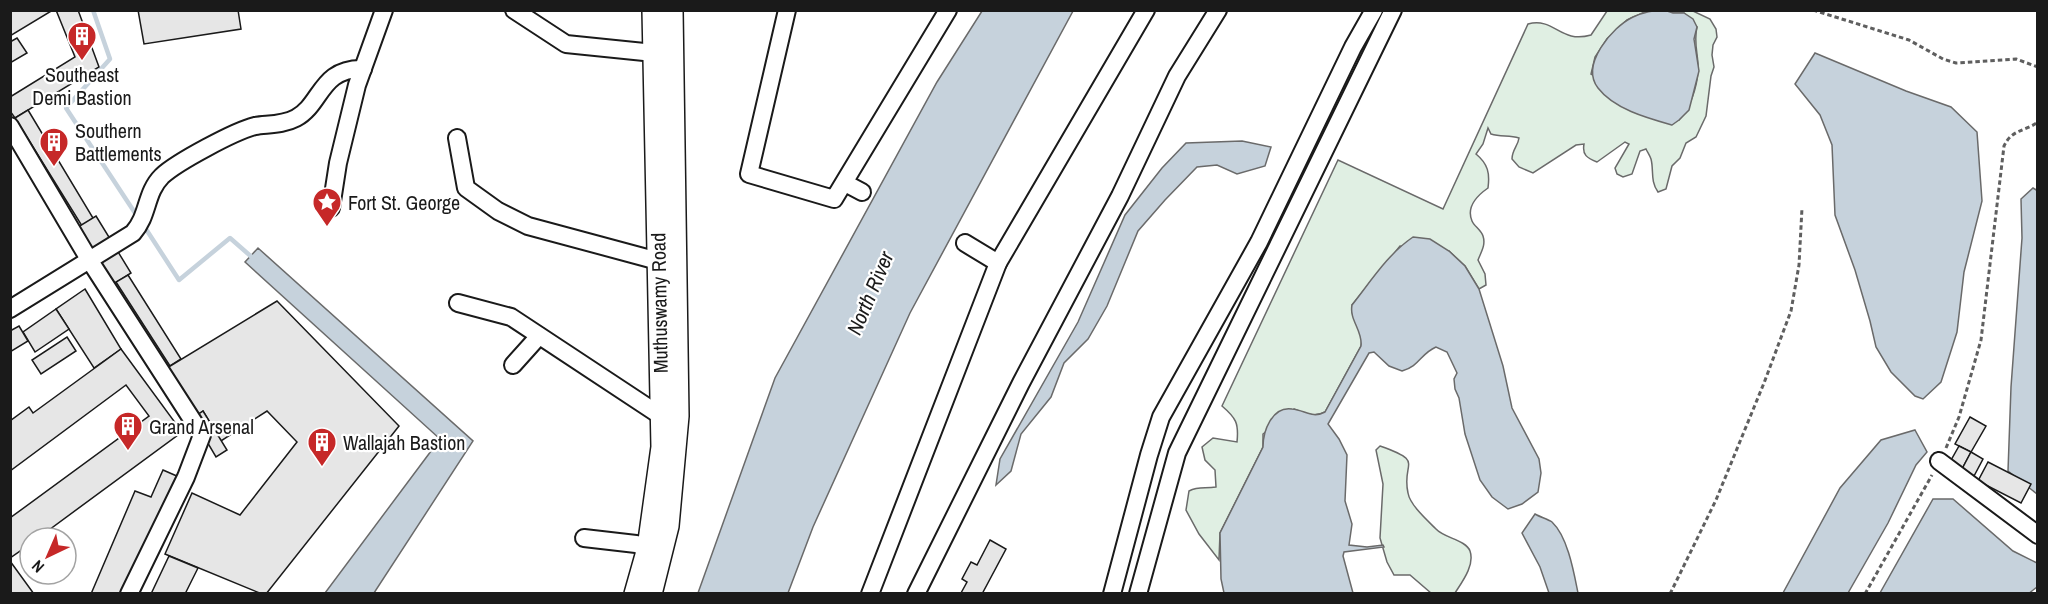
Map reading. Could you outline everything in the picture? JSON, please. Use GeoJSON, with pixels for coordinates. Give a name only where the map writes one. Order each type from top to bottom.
{"type":"FeatureCollection","features":[{"type":"Feature","properties":{"kind":"main road","name":"Muthuswamy Road"},"geometry":{"type":"LineString","coordinates":[[651,594],[662,447],[653,10]]}},
{"type":"Feature","properties":{"kind":"main road","name":"Muthuswamy Road"},"geometry":{"type":"LineString","coordinates":[[636,594],[654,550],[668,526],[678,416],[672,10]]}},
{"type":"Feature","properties":{"kind":"street"},"geometry":{"type":"LineString","coordinates":[[331,208],[338,163],[363,69],[384,10]]}},
{"type":"Feature","properties":{"kind":"street"},"geometry":{"type":"LineString","coordinates":[[514,10],[566,44],[654,53]]}},
{"type":"Feature","properties":{"kind":"street"},"geometry":{"type":"LineString","coordinates":[[787,10],[749,174],[834,199],[948,10]]}},
{"type":"Feature","properties":{"kind":"street"},"geometry":{"type":"LineString","coordinates":[[870,594],[998,263],[1146,10]]}},
{"type":"Feature","properties":{"kind":"street"},"geometry":{"type":"LineString","coordinates":[[916,594],[1021,383],[1120,196],[1177,75],[1218,10]]}},
{"type":"Feature","properties":{"kind":"street"},"geometry":{"type":"LineString","coordinates":[[1112,594],[1161,417],[1259,242],[1353,47],[1374,10]]}},
{"type":"Feature","properties":{"kind":"street"},"geometry":{"type":"LineString","coordinates":[[1138,594],[1177,453],[1393,10]]}},
{"type":"Feature","properties":{"kind":"street"},"geometry":{"type":"LineString","coordinates":[[10,309],[128,237],[141,222],[151,191],[162,176],[180,163],[237,133],[254,127],[279,124],[295,119],[303,113],[328,82],[347,70],[363,69]]}},
{"type":"Feature","properties":{"kind":"street"},"geometry":{"type":"LineString","coordinates":[[10,126],[90,261],[202,435],[186,477],[129,594]]}},
{"type":"Feature","properties":{"kind":"street"},"geometry":{"type":"LineString","coordinates":[[457,138],[466,189],[498,211],[528,226],[658,261]]}},
{"type":"Feature","properties":{"kind":"street"},"geometry":{"type":"LineString","coordinates":[[845,183],[862,192]]}},
{"type":"Feature","properties":{"kind":"street"},"geometry":{"type":"LineString","coordinates":[[965,243],[998,263]]}},
{"type":"Feature","properties":{"kind":"street"},"geometry":{"type":"LineString","coordinates":[[458,303],[512,318],[661,416]]}},
{"type":"Feature","properties":{"kind":"street"},"geometry":{"type":"LineString","coordinates":[[513,366],[539,336]]}},
{"type":"Feature","properties":{"kind":"street"},"geometry":{"type":"LineString","coordinates":[[1939,461],[2037,536]]}},
{"type":"Feature","properties":{"kind":"street"},"geometry":{"type":"LineString","coordinates":[[584,538],[636,544],[654,550]]}},
{"type":"Feature","properties":{"kind":"path"},"geometry":{"type":"LineString","coordinates":[[1813,10],[1909,40],[1926,51],[1956,63],[2016,59],[2037,67]]}},
{"type":"Feature","properties":{"kind":"path"},"geometry":{"type":"LineString","coordinates":[[1865,594],[1939,461],[1959,417],[1981,340],[2004,146],[2012,134],[2037,122]]}},
{"type":"Feature","properties":{"kind":"path"},"geometry":{"type":"LineString","coordinates":[[1670,594],[1716,500],[1791,311],[1799,265],[1802,208]]}},
{"type":"Feature","properties":{"kind":"green space"},"geometry":{"type":"Polygon","coordinates":[[[1607,11],[1647,11],[1627,20],[1607,39],[1595,57],[1591,74],[1679,120],[1690,104],[1696,84],[1697,27],[1684,13],[1664,11],[1693,11],[1710,19],[1716,29],[1717,37],[1712,55],[1714,67],[1706,116],[1696,137],[1686,143],[1680,158],[1672,166],[1666,189],[1658,192],[1656,188],[1651,159],[1646,149],[1640,151],[1632,174],[1623,177],[1617,174],[1615,168],[1629,144],[1625,142],[1597,162],[1586,156],[1584,144],[1576,145],[1533,173],[1519,167],[1512,159],[1519,138],[1491,134],[1488,128],[1483,144],[1476,154],[1487,169],[1488,188],[1477,198],[1471,211],[1472,221],[1484,239],[1478,260],[1485,274],[1486,285],[1479,289],[1465,266],[1449,251],[1400,246],[1352,305],[1362,339],[1361,346],[1325,412],[1313,415],[1294,409],[1263,434],[1263,447],[1220,533],[1219,560],[1199,534],[1186,510],[1189,491],[1216,487],[1215,470],[1205,460],[1202,447],[1213,438],[1237,442],[1236,421],[1222,406],[1338,160],[1443,209],[1528,24],[1545,24],[1565,34],[1580,37],[1591,35],[1607,11]]]}},
{"type":"Feature","properties":{"kind":"green space"},"geometry":{"type":"Polygon","coordinates":[[[1380,446],[1394,451],[1407,460],[1409,498],[1419,512],[1440,532],[1468,547],[1471,562],[1455,593],[1431,593],[1410,575],[1394,575],[1387,562],[1380,538],[1383,484],[1376,450],[1380,446]]]}},
{"type":"Feature","properties":{"kind":"water"},"geometry":{"type":"Polygon","coordinates":[[[1664,10],[1684,13],[1693,19],[1697,27],[1694,39],[1699,71],[1689,110],[1672,125],[1642,116],[1613,102],[1598,88],[1593,79],[1596,58],[1616,29],[1637,15],[1664,10]]]}},
{"type":"Feature","properties":{"kind":"water","name":"North River"},"geometry":{"type":"Polygon","coordinates":[[[982,11],[1073,11],[910,313],[813,527],[788,593],[698,593],[775,378],[937,82],[982,11]]]}},
{"type":"Feature","properties":{"kind":"water"},"geometry":{"type":"Polygon","coordinates":[[[1815,53],[1951,107],[1977,132],[1982,201],[1964,272],[1957,332],[1941,382],[1923,399],[1915,396],[1891,372],[1876,347],[1855,270],[1835,215],[1832,145],[1820,115],[1795,84],[1815,53]]]}},
{"type":"Feature","properties":{"kind":"water"},"geometry":{"type":"Polygon","coordinates":[[[1242,141],[1271,147],[1265,166],[1237,174],[1217,165],[1197,167],[1138,231],[1107,306],[1088,339],[1064,363],[1051,397],[1021,434],[1011,471],[996,485],[1000,459],[1078,322],[1125,215],[1162,168],[1186,143],[1242,141]]]}},
{"type":"Feature","properties":{"kind":"water"},"geometry":{"type":"Polygon","coordinates":[[[2033,188],[2038,191],[2037,494],[2008,471],[2011,387],[2022,238],[2021,199],[2033,188]]]}},
{"type":"Feature","properties":{"kind":"water"},"geometry":{"type":"Polygon","coordinates":[[[1413,237],[1430,239],[1449,251],[1465,266],[1479,289],[1503,366],[1512,408],[1539,459],[1541,473],[1538,492],[1522,504],[1508,509],[1492,497],[1480,480],[1465,434],[1459,398],[1455,389],[1454,379],[1457,373],[1447,352],[1436,347],[1413,366],[1402,371],[1389,366],[1374,352],[1369,353],[1328,424],[1347,455],[1345,501],[1352,524],[1349,545],[1367,547],[1383,545],[1384,547],[1344,552],[1343,556],[1353,593],[1224,593],[1221,579],[1220,533],[1263,447],[1270,421],[1279,411],[1285,409],[1316,415],[1325,412],[1361,346],[1360,335],[1352,316],[1352,305],[1388,260],[1413,237]]]}},
{"type":"Feature","properties":{"kind":"water"},"geometry":{"type":"Polygon","coordinates":[[[258,248],[473,441],[374,593],[325,593],[440,439],[245,262],[258,248]]]}},
{"type":"Feature","properties":{"kind":"water"},"geometry":{"type":"Polygon","coordinates":[[[1915,430],[1927,452],[1916,465],[1888,523],[1848,593],[1783,593],[1840,488],[1881,440],[1915,430]]]}},
{"type":"Feature","properties":{"kind":"water"},"geometry":{"type":"Polygon","coordinates":[[[1933,499],[1953,499],[2013,551],[2037,563],[2037,587],[2028,594],[1880,593],[1933,499]]]}},
{"type":"Feature","properties":{"kind":"water"},"geometry":{"type":"Polygon","coordinates":[[[1535,514],[1552,522],[1558,529],[1570,556],[1578,593],[1549,593],[1540,567],[1522,533],[1535,514]]]}},
{"type":"Feature","properties":{"kind":"building","name":"Southeast Demi Bastion"},"geometry":{"type":"Polygon","coordinates":[[[10,10],[53,10],[10,36],[10,10]]]}},
{"type":"Feature","properties":{"kind":"building","name":"Southeast Demi Bastion"},"geometry":{"type":"Polygon","coordinates":[[[56,10],[78,10],[99,67],[15,118],[10,111],[10,97],[75,57],[56,10]]]}},
{"type":"Feature","properties":{"kind":"building"},"geometry":{"type":"Polygon","coordinates":[[[138,10],[238,10],[241,29],[144,44],[138,10]]]}},
{"type":"Feature","properties":{"kind":"building"},"geometry":{"type":"Polygon","coordinates":[[[17,38],[27,53],[10,63],[10,42],[17,38]]]}},
{"type":"Feature","properties":{"kind":"building","name":"Southern Battlements"},"geometry":{"type":"Polygon","coordinates":[[[28,110],[93,218],[82,226],[15,118],[28,110]]]}},
{"type":"Feature","properties":{"kind":"building"},"geometry":{"type":"Polygon","coordinates":[[[96,216],[131,273],[114,284],[78,227],[96,216]]]}},
{"type":"Feature","properties":{"kind":"building"},"geometry":{"type":"Polygon","coordinates":[[[128,275],[181,359],[170,366],[116,282],[128,275]]]}},
{"type":"Feature","properties":{"kind":"building"},"geometry":{"type":"Polygon","coordinates":[[[85,289],[121,349],[94,368],[56,309],[85,289]]]}},
{"type":"Feature","properties":{"kind":"building","name":"Wallajah Bastion"},"geometry":{"type":"Polygon","coordinates":[[[277,301],[399,426],[266,594],[262,594],[165,554],[192,493],[240,515],[297,442],[267,411],[221,441],[203,411],[193,418],[162,371],[277,301]]]}},
{"type":"Feature","properties":{"kind":"building"},"geometry":{"type":"Polygon","coordinates":[[[56,309],[69,329],[35,352],[23,332],[56,309]]]}},
{"type":"Feature","properties":{"kind":"building"},"geometry":{"type":"Polygon","coordinates":[[[19,326],[28,341],[10,352],[10,331],[19,326]]]}},
{"type":"Feature","properties":{"kind":"building"},"geometry":{"type":"Polygon","coordinates":[[[67,337],[76,351],[41,374],[32,360],[67,337]]]}},
{"type":"Feature","properties":{"kind":"building","name":"Grand Arsenal"},"geometry":{"type":"Polygon","coordinates":[[[121,349],[182,432],[54,526],[18,526],[18,552],[10,558],[10,518],[149,416],[126,385],[10,471],[10,421],[29,407],[33,413],[121,349]]]}},
{"type":"Feature","properties":{"kind":"building"},"geometry":{"type":"Polygon","coordinates":[[[203,411],[227,450],[216,457],[193,418],[203,411]]]}},
{"type":"Feature","properties":{"kind":"building"},"geometry":{"type":"Polygon","coordinates":[[[1970,417],[1986,426],[1971,452],[1955,444],[1970,417]]]}},
{"type":"Feature","properties":{"kind":"building"},"geometry":{"type":"Polygon","coordinates":[[[1959,446],[1971,452],[1962,469],[1950,462],[1959,446]]]}},
{"type":"Feature","properties":{"kind":"building"},"geometry":{"type":"Polygon","coordinates":[[[1971,452],[1983,459],[1974,476],[1962,469],[1971,452]]]}},
{"type":"Feature","properties":{"kind":"building"},"geometry":{"type":"Polygon","coordinates":[[[1988,462],[2031,484],[2021,503],[1978,481],[1988,462]]]}},
{"type":"Feature","properties":{"kind":"building","name":"Grand Arsenal"},"geometry":{"type":"Polygon","coordinates":[[[163,470],[179,477],[123,594],[91,594],[135,491],[151,497],[163,470]]]}},
{"type":"Feature","properties":{"kind":"building"},"geometry":{"type":"Polygon","coordinates":[[[990,540],[1006,549],[982,594],[962,594],[967,582],[962,579],[971,562],[977,565],[990,540]]]}},
{"type":"Feature","properties":{"kind":"building"},"geometry":{"type":"Polygon","coordinates":[[[169,556],[198,568],[185,594],[151,594],[169,556]]]}},
{"type":"Feature","properties":{"kind":"building"},"geometry":{"type":"Polygon","coordinates":[[[10,561],[18,572],[18,586],[28,586],[34,594],[10,594],[10,561]]]}},
{"type":"Feature","properties":{"kind":"waterway"},"geometry":{"type":"LineString","coordinates":[[93,10],[110,59],[66,108],[137,216]]}},
{"type":"Feature","properties":{"kind":"waterway"},"geometry":{"type":"LineString","coordinates":[[144,226],[179,280],[230,238],[254,259]]}},
{"type":"Feature","properties":{"kind":"place","name":"Southeast Demi Bastion"},"geometry":{"type":"Point","coordinates":[82,62]}},
{"type":"Feature","properties":{"kind":"place","name":"Southern Battlements"},"geometry":{"type":"Point","coordinates":[54,168]}},
{"type":"Feature","properties":{"kind":"place","name":"Fort St. George"},"geometry":{"type":"Point","coordinates":[327,228]}},
{"type":"Feature","properties":{"kind":"place","name":"Grand Arsenal"},"geometry":{"type":"Point","coordinates":[128,452]}},
{"type":"Feature","properties":{"kind":"place","name":"Wallajah Bastion"},"geometry":{"type":"Point","coordinates":[322,468]}}]}
